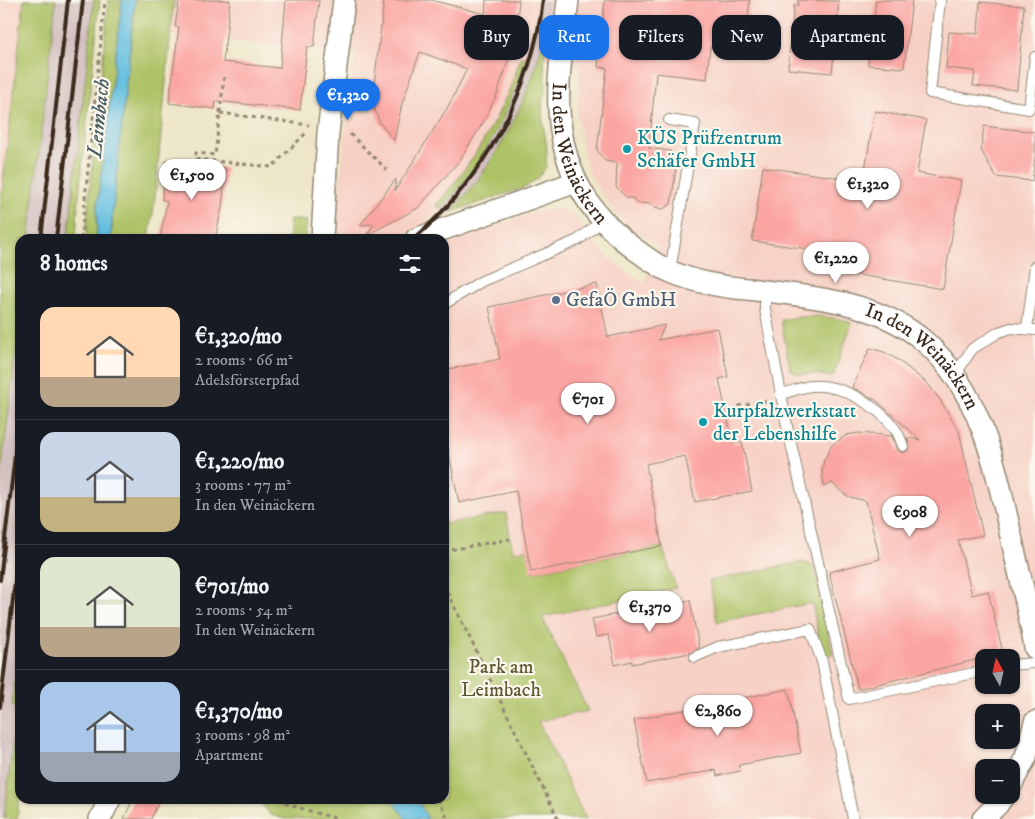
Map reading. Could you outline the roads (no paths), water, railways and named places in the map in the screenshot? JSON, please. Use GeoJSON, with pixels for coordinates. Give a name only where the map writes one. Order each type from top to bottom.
{"type":"FeatureCollection","features":[{"type":"Feature","properties":{"kind":"street"},"geometry":{"type":"LineString","coordinates":[[322,234],[328,133],[344,0]]}},
{"type":"Feature","properties":{"kind":"street","name":"In den Weinäckern"},"geometry":{"type":"LineString","coordinates":[[568,0],[558,89],[559,113],[568,159],[576,182],[585,199],[602,221],[620,238],[638,252],[670,271],[694,280],[722,286],[819,298],[872,311],[907,328],[939,356],[966,391],[978,415],[990,454],[1033,623],[1035,648]]}},
{"type":"Feature","properties":{"kind":"street"},"geometry":{"type":"LineString","coordinates":[[430,234],[576,182]]}},
{"type":"Feature","properties":{"kind":"street"},"geometry":{"type":"LineString","coordinates":[[1020,768],[1026,757],[1035,722]]}},
{"type":"Feature","properties":{"kind":"street"},"geometry":{"type":"LineString","coordinates":[[100,819],[108,804]]}},
{"type":"Feature","properties":{"kind":"street"},"geometry":{"type":"LineString","coordinates":[[983,819],[998,804]]}},
{"type":"Feature","properties":{"kind":"lane"},"geometry":{"type":"LineString","coordinates":[[940,0],[930,93],[1029,109],[1035,57]]}},
{"type":"Feature","properties":{"kind":"lane"},"geometry":{"type":"LineString","coordinates":[[669,120],[695,124],[670,271]]}},
{"type":"Feature","properties":{"kind":"lane"},"geometry":{"type":"LineString","coordinates":[[449,301],[482,281],[578,240],[602,221]]}},
{"type":"Feature","properties":{"kind":"lane"},"geometry":{"type":"LineString","coordinates":[[955,376],[972,349],[999,332],[1011,328],[1031,329],[1035,266]]}},
{"type":"Feature","properties":{"kind":"lane"},"geometry":{"type":"LineString","coordinates":[[765,291],[765,309],[781,396],[850,699],[975,672]]}},
{"type":"Feature","properties":{"kind":"lane"},"geometry":{"type":"LineString","coordinates":[[781,396],[812,386],[837,389],[860,398],[883,415],[897,430],[904,446]]}},
{"type":"Feature","properties":{"kind":"lane"},"geometry":{"type":"LineString","coordinates":[[694,657],[718,647],[810,629],[822,661],[853,819]]}},
{"type":"Feature","properties":{"kind":"lane"},"geometry":{"type":"LineString","coordinates":[[1020,664],[1035,663]]}},
{"type":"Feature","properties":{"kind":"water"},"geometry":{"type":"Polygon","coordinates":[[[122,0],[135,0],[111,234],[97,234],[97,209],[122,0]]]}},
{"type":"Feature","properties":{"kind":"water"},"geometry":{"type":"Polygon","coordinates":[[[395,804],[420,804],[428,819],[406,819],[395,804]]]}},
{"type":"Feature","properties":{"kind":"railway"},"geometry":{"type":"LineString","coordinates":[[42,234],[68,0]]}},
{"type":"Feature","properties":{"kind":"railway"},"geometry":{"type":"LineString","coordinates":[[57,234],[83,0]]}},
{"type":"Feature","properties":{"kind":"railway"},"geometry":{"type":"LineString","coordinates":[[419,234],[462,189],[500,132],[516,100],[528,68],[543,0]]}},
{"type":"Feature","properties":{"kind":"railway"},"geometry":{"type":"LineString","coordinates":[[0,580],[15,456]]}},
{"type":"Feature","properties":{"kind":"railway"},"geometry":{"type":"LineString","coordinates":[[0,707],[15,582]]}},
{"type":"Feature","properties":{"kind":"place","name":"KÜS Prüfzentrum Schäfer GmbH"},"geometry":{"type":"Point","coordinates":[627,149]}},
{"type":"Feature","properties":{"kind":"place","name":"GefaÖ GmbH"},"geometry":{"type":"Point","coordinates":[556,300]}},
{"type":"Feature","properties":{"kind":"place","name":"Kurpfalzwerkstatt der Lebenshilfe"},"geometry":{"type":"Point","coordinates":[703,422]}},
{"type":"Feature","properties":{"kind":"water label","name":"Leimbach"},"geometry":{"type":"Point","coordinates":[99,118]}},
{"type":"Feature","properties":{"kind":"park label","name":"Park am Leimbach"},"geometry":{"type":"Point","coordinates":[501,678]}}]}
